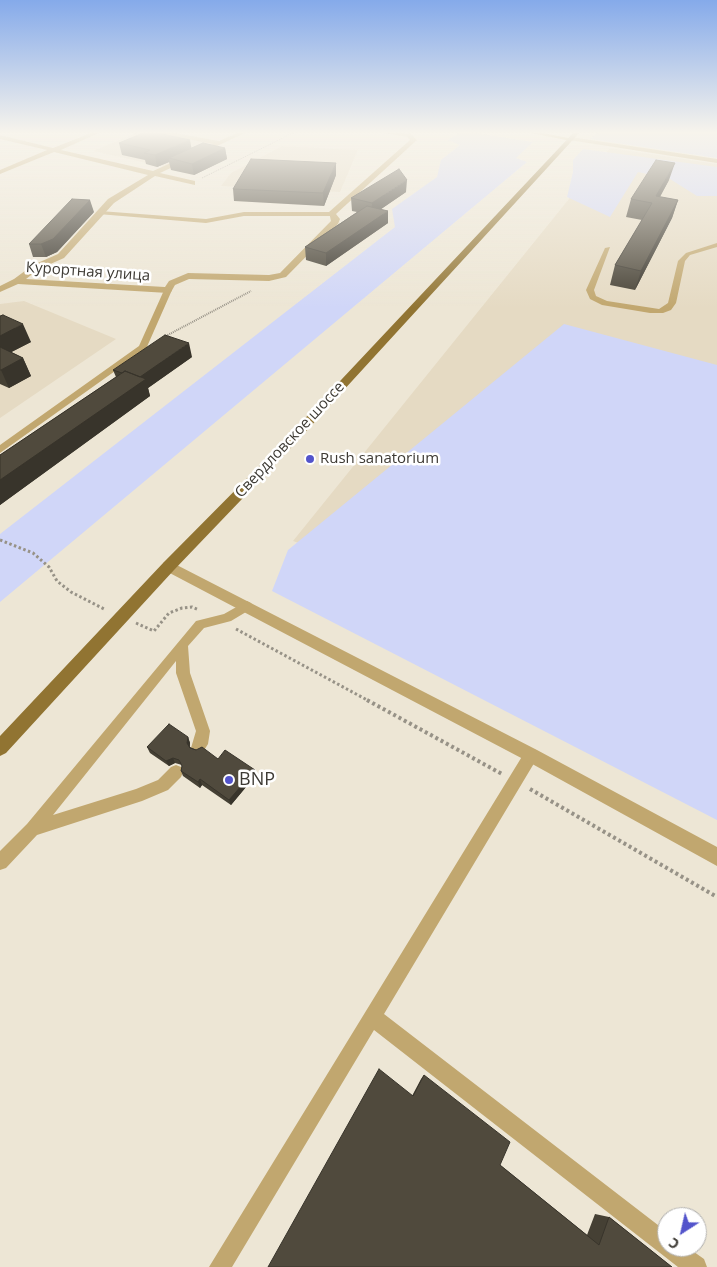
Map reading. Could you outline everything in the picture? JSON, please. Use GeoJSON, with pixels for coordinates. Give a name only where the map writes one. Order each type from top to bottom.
{"type":"FeatureCollection","features":[{"type":"Feature","properties":{"kind":"main road","name":"Свердловское шоссе"},"geometry":{"type":"LineString","coordinates":[[0,748],[169,566],[283,449],[524,190]]}},
{"type":"Feature","properties":{"kind":"street"},"geometry":{"type":"LineString","coordinates":[[0,289],[17,281],[36,267],[61,256],[111,200],[127,190]]}},
{"type":"Feature","properties":{"kind":"street"},"geometry":{"type":"LineString","coordinates":[[283,275],[335,222],[336,219],[332,214],[359,190]]}},
{"type":"Feature","properties":{"kind":"street","name":"Курортная улица"},"geometry":{"type":"LineString","coordinates":[[17,281],[168,290],[172,283],[188,276],[269,278],[283,275]]}},
{"type":"Feature","properties":{"kind":"street"},"geometry":{"type":"LineString","coordinates":[[169,566],[531,755],[717,857]]}},
{"type":"Feature","properties":{"kind":"lane"},"geometry":{"type":"LineString","coordinates":[[100,213],[206,221],[244,214],[332,214]]}},
{"type":"Feature","properties":{"kind":"lane"},"geometry":{"type":"LineString","coordinates":[[608,248],[590,290],[592,297],[605,303],[660,311],[668,308],[672,303],[685,257],[688,254],[717,245]]}},
{"type":"Feature","properties":{"kind":"lane"},"geometry":{"type":"LineString","coordinates":[[0,450],[143,347],[168,290]]}},
{"type":"Feature","properties":{"kind":"lane"},"geometry":{"type":"LineString","coordinates":[[0,862],[32,829],[200,624],[234,615],[247,606]]}},
{"type":"Feature","properties":{"kind":"lane"},"geometry":{"type":"LineString","coordinates":[[182,645],[183,673],[203,731],[201,744],[198,748]]}},
{"type":"Feature","properties":{"kind":"lane"},"geometry":{"type":"LineString","coordinates":[[220,1267],[531,755]]}},
{"type":"Feature","properties":{"kind":"lane"},"geometry":{"type":"LineString","coordinates":[[32,829],[137,796],[163,785],[176,772]]}},
{"type":"Feature","properties":{"kind":"lane"},"geometry":{"type":"LineString","coordinates":[[373,1017],[657,1236]]}},
{"type":"Feature","properties":{"kind":"lane"},"geometry":{"type":"LineString","coordinates":[[683,1257],[696,1267]]}},
{"type":"Feature","properties":{"kind":"path"},"geometry":{"type":"LineString","coordinates":[[143,347],[283,275]]}},
{"type":"Feature","properties":{"kind":"path"},"geometry":{"type":"LineString","coordinates":[[0,540],[33,553],[49,567],[57,581],[71,592],[154,631],[169,613],[182,608],[192,607],[220,620],[516,781],[717,897]]}},
{"type":"Feature","properties":{"kind":"shaded area"},"geometry":{"type":"Polygon","coordinates":[[[303,190],[341,190],[340,192],[303,190]]]}},
{"type":"Feature","properties":{"kind":"shaded area"},"geometry":{"type":"Polygon","coordinates":[[[419,190],[493,190],[0,602],[0,534],[395,227],[392,209],[419,190]]]}},
{"type":"Feature","properties":{"kind":"shaded area"},"geometry":{"type":"Polygon","coordinates":[[[569,190],[627,190],[610,217],[567,197],[569,190]]]}},
{"type":"Feature","properties":{"kind":"shaded area"},"geometry":{"type":"Polygon","coordinates":[[[576,190],[717,190],[717,696],[293,541],[576,190]]]}},
{"type":"Feature","properties":{"kind":"shaded area"},"geometry":{"type":"Polygon","coordinates":[[[688,190],[717,190],[717,196],[697,196],[688,190]]]}},
{"type":"Feature","properties":{"kind":"shaded area"},"geometry":{"type":"Polygon","coordinates":[[[24,301],[116,339],[0,418],[0,304],[24,301]]]}},
{"type":"Feature","properties":{"kind":"shaded area"},"geometry":{"type":"Polygon","coordinates":[[[564,324],[717,365],[717,820],[272,591],[288,550],[564,324]]]}},
{"type":"Feature","properties":{"kind":"building"},"geometry":{"type":"Polygon","coordinates":[[[258,190],[324,190],[323,193],[258,190]]]}},
{"type":"Feature","properties":{"kind":"building"},"geometry":{"type":"Polygon","coordinates":[[[364,190],[392,190],[372,203],[351,198],[364,190]]]}},
{"type":"Feature","properties":{"kind":"building"},"geometry":{"type":"Polygon","coordinates":[[[637,190],[659,190],[656,196],[678,200],[641,271],[615,265],[652,203],[631,199],[637,190]]]}},
{"type":"Feature","properties":{"kind":"building"},"geometry":{"type":"Polygon","coordinates":[[[72,199],[90,200],[53,239],[41,244],[29,244],[72,199]]]}},
{"type":"Feature","properties":{"kind":"building"},"geometry":{"type":"Polygon","coordinates":[[[367,206],[388,211],[326,253],[305,247],[367,206]]]}},
{"type":"Feature","properties":{"kind":"building"},"geometry":{"type":"Polygon","coordinates":[[[3,315],[23,324],[0,336],[0,316],[3,315]]]}},
{"type":"Feature","properties":{"kind":"building"},"geometry":{"type":"Polygon","coordinates":[[[165,335],[189,343],[140,377],[125,371],[122,373],[113,370],[165,335]]]}},
{"type":"Feature","properties":{"kind":"building"},"geometry":{"type":"Polygon","coordinates":[[[0,347],[23,358],[0,370],[0,347]]]}},
{"type":"Feature","properties":{"kind":"building"},"geometry":{"type":"Polygon","coordinates":[[[125,371],[146,379],[0,480],[0,455],[125,371]]]}},
{"type":"Feature","properties":{"kind":"building"},"geometry":{"type":"Polygon","coordinates":[[[169,724],[188,737],[187,743],[190,748],[196,750],[202,747],[218,759],[225,750],[255,770],[229,800],[200,779],[198,782],[181,771],[182,766],[179,760],[173,758],[166,761],[147,747],[169,724]]]}},
{"type":"Feature","properties":{"kind":"building"},"geometry":{"type":"Polygon","coordinates":[[[379,1069],[413,1096],[424,1075],[510,1142],[500,1165],[599,1245],[609,1217],[672,1267],[268,1267],[379,1069]]]}},
{"type":"Feature","properties":{"kind":"place","name":"Rush sanatorium"},"geometry":{"type":"Point","coordinates":[310,459]}},
{"type":"Feature","properties":{"kind":"place","name":"BNP"},"geometry":{"type":"Point","coordinates":[229,780]}}]}
